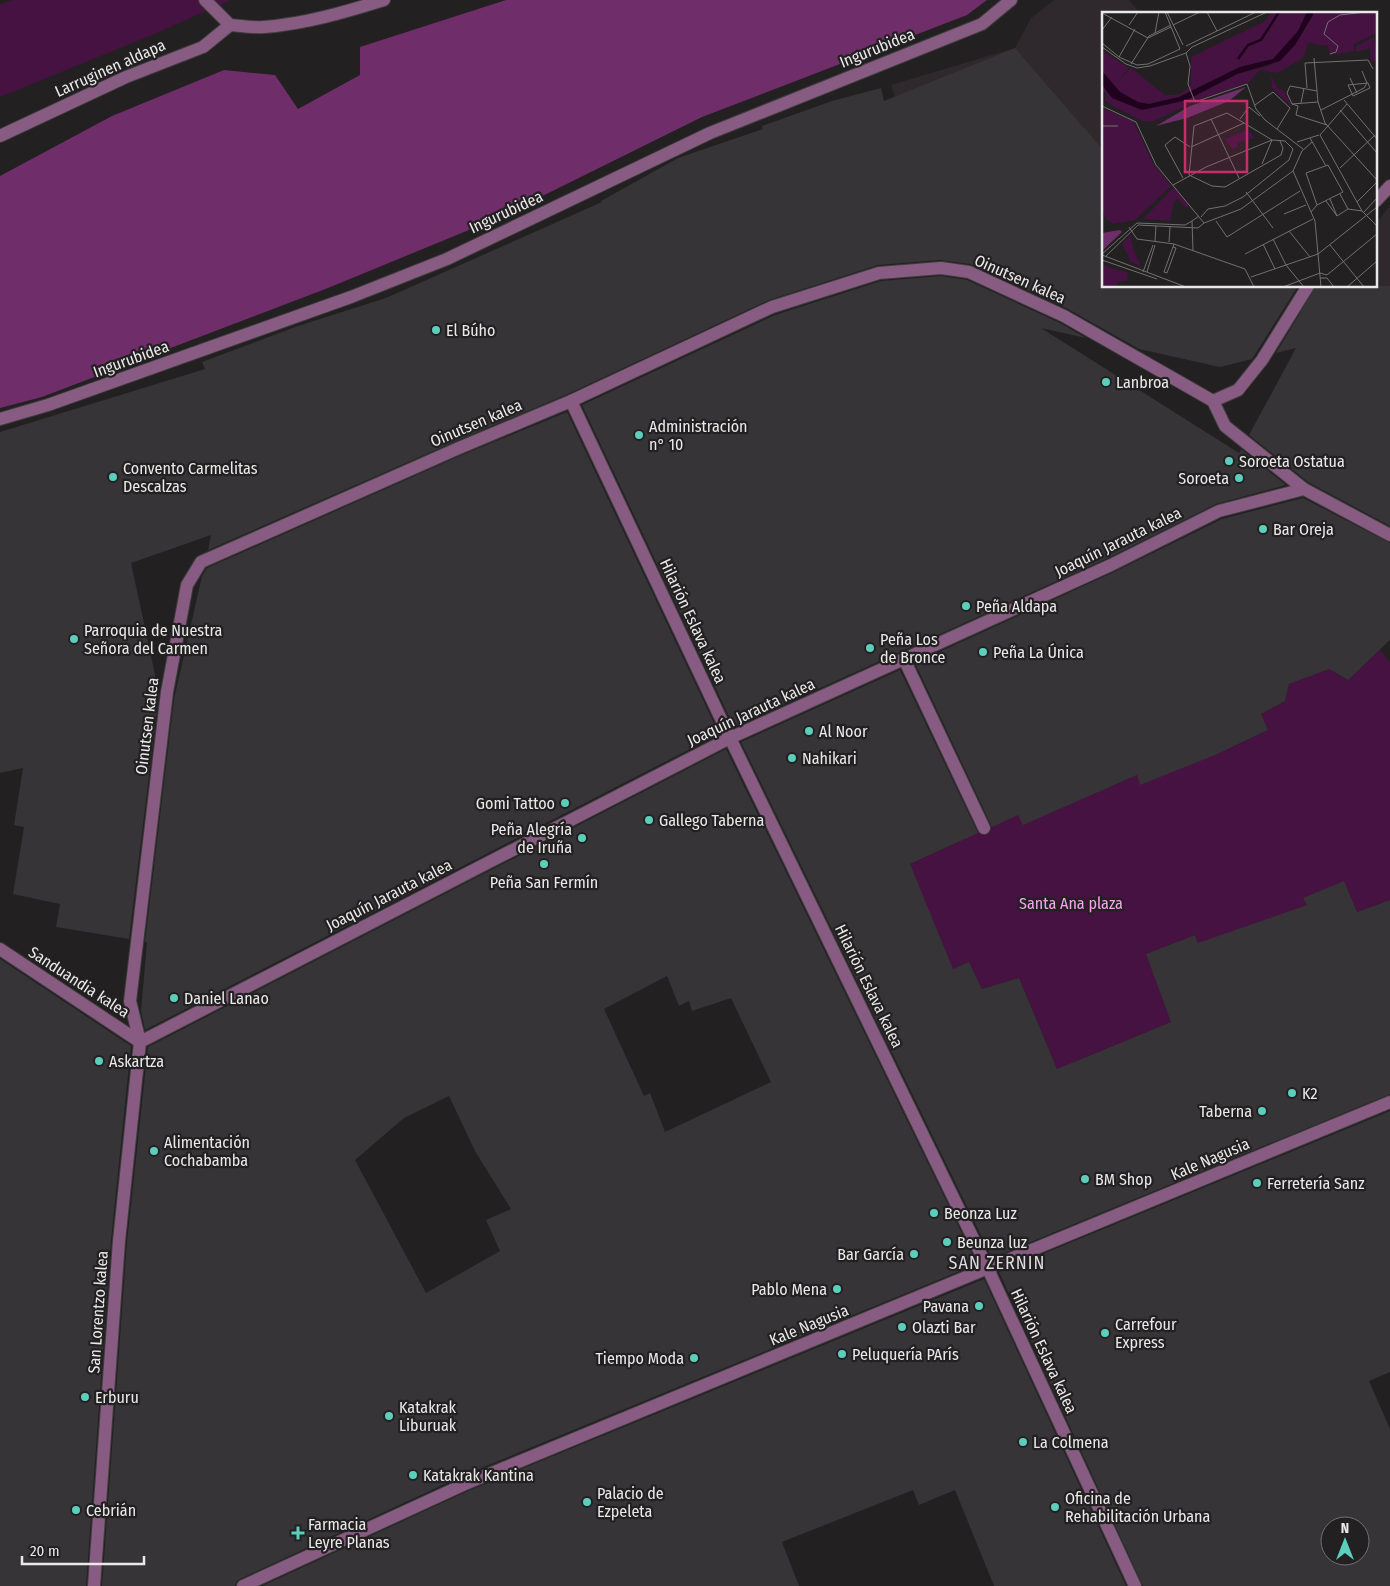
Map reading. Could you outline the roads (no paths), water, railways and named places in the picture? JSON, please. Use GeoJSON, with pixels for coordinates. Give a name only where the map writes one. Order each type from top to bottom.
{"type":"FeatureCollection","features":[{"type":"Feature","properties":{"kind":"street"},"geometry":{"type":"LineString","coordinates":[[206,2],[230,25],[263,27],[308,21],[384,0]]}},
{"type":"Feature","properties":{"kind":"street","name":"Ingurubidea"},"geometry":{"type":"LineString","coordinates":[[0,419],[48,406],[342,300],[446,259],[710,133],[982,24],[1011,0]]}},
{"type":"Feature","properties":{"kind":"street","name":"Larruginen aldapa"},"geometry":{"type":"LineString","coordinates":[[0,136],[126,78],[202,47],[230,25]]}},
{"type":"Feature","properties":{"kind":"street"},"geometry":{"type":"LineString","coordinates":[[1378,199],[1390,186]]}},
{"type":"Feature","properties":{"kind":"street","name":"Oinutsen kalea"},"geometry":{"type":"LineString","coordinates":[[140,1042],[130,1001],[167,692],[188,585],[201,562],[570,401],[772,307],[879,273],[941,268],[969,272],[1064,316],[1213,401]]}},
{"type":"Feature","properties":{"kind":"street"},"geometry":{"type":"LineString","coordinates":[[1307,288],[1262,360],[1238,390],[1213,401],[1225,426],[1304,489],[1390,534]]}},
{"type":"Feature","properties":{"kind":"street","name":"Hilarión Eslava kalea"},"geometry":{"type":"LineString","coordinates":[[570,401],[730,738],[988,1269],[1135,1586]]}},
{"type":"Feature","properties":{"kind":"street","name":"Joaquín Jarauta kalea"},"geometry":{"type":"LineString","coordinates":[[140,1042],[730,738],[1111,565],[1219,511],[1304,489]]}},
{"type":"Feature","properties":{"kind":"street"},"geometry":{"type":"LineString","coordinates":[[904,659],[984,828]]}},
{"type":"Feature","properties":{"kind":"street","name":"Sanduandia kalea"},"geometry":{"type":"LineString","coordinates":[[0,949],[140,1042]]}},
{"type":"Feature","properties":{"kind":"street","name":"San Lorentzo kalea"},"geometry":{"type":"LineString","coordinates":[[94,1586],[119,1242],[140,1042]]}},
{"type":"Feature","properties":{"kind":"street","name":"Kale Nagusia"},"geometry":{"type":"LineString","coordinates":[[243,1586],[465,1484],[1390,1102]]}},
{"type":"Feature","properties":{"kind":"place","name":"El Búho"},"geometry":{"type":"Point","coordinates":[436,330]}},
{"type":"Feature","properties":{"kind":"place","name":"Lanbroa"},"geometry":{"type":"Point","coordinates":[1106,382]}},
{"type":"Feature","properties":{"kind":"place","name":"Administración n° 10"},"geometry":{"type":"Point","coordinates":[639,435]}},
{"type":"Feature","properties":{"kind":"place","name":"Soroeta Ostatua"},"geometry":{"type":"Point","coordinates":[1229,461]}},
{"type":"Feature","properties":{"kind":"place","name":"Convento Carmelitas Descalzas"},"geometry":{"type":"Point","coordinates":[113,477]}},
{"type":"Feature","properties":{"kind":"place","name":"Soroeta"},"geometry":{"type":"Point","coordinates":[1239,478]}},
{"type":"Feature","properties":{"kind":"place","name":"Bar Oreja"},"geometry":{"type":"Point","coordinates":[1263,529]}},
{"type":"Feature","properties":{"kind":"place","name":"Peña Aldapa"},"geometry":{"type":"Point","coordinates":[966,606]}},
{"type":"Feature","properties":{"kind":"place","name":"Parroquia de Nuestra Señora del Carmen"},"geometry":{"type":"Point","coordinates":[74,639]}},
{"type":"Feature","properties":{"kind":"place","name":"Peña Los de Bronce"},"geometry":{"type":"Point","coordinates":[870,648]}},
{"type":"Feature","properties":{"kind":"place","name":"Peña La Única"},"geometry":{"type":"Point","coordinates":[983,652]}},
{"type":"Feature","properties":{"kind":"place","name":"Al Noor"},"geometry":{"type":"Point","coordinates":[809,731]}},
{"type":"Feature","properties":{"kind":"place","name":"Nahikari"},"geometry":{"type":"Point","coordinates":[792,758]}},
{"type":"Feature","properties":{"kind":"place","name":"Gomi Tattoo"},"geometry":{"type":"Point","coordinates":[565,803]}},
{"type":"Feature","properties":{"kind":"place","name":"Gallego Taberna"},"geometry":{"type":"Point","coordinates":[649,820]}},
{"type":"Feature","properties":{"kind":"place","name":"Peña Alegría de Iruña"},"geometry":{"type":"Point","coordinates":[582,838]}},
{"type":"Feature","properties":{"kind":"place","name":"Peña San Fermín"},"geometry":{"type":"Point","coordinates":[544,864]}},
{"type":"Feature","properties":{"kind":"place","name":"Daniel Lanao"},"geometry":{"type":"Point","coordinates":[174,998]}},
{"type":"Feature","properties":{"kind":"place","name":"Askartza"},"geometry":{"type":"Point","coordinates":[99,1061]}},
{"type":"Feature","properties":{"kind":"place","name":"K2"},"geometry":{"type":"Point","coordinates":[1292,1093]}},
{"type":"Feature","properties":{"kind":"place","name":"Taberna"},"geometry":{"type":"Point","coordinates":[1262,1111]}},
{"type":"Feature","properties":{"kind":"place","name":"Alimentación Cochabamba"},"geometry":{"type":"Point","coordinates":[154,1151]}},
{"type":"Feature","properties":{"kind":"place","name":"BM Shop"},"geometry":{"type":"Point","coordinates":[1085,1179]}},
{"type":"Feature","properties":{"kind":"place","name":"Ferretería Sanz"},"geometry":{"type":"Point","coordinates":[1257,1183]}},
{"type":"Feature","properties":{"kind":"place","name":"Beonza Luz"},"geometry":{"type":"Point","coordinates":[934,1213]}},
{"type":"Feature","properties":{"kind":"place","name":"Beunza luz"},"geometry":{"type":"Point","coordinates":[947,1242]}},
{"type":"Feature","properties":{"kind":"place","name":"Bar García"},"geometry":{"type":"Point","coordinates":[914,1254]}},
{"type":"Feature","properties":{"kind":"place","name":"Pablo Mena"},"geometry":{"type":"Point","coordinates":[837,1289]}},
{"type":"Feature","properties":{"kind":"place","name":"Pavana"},"geometry":{"type":"Point","coordinates":[979,1306]}},
{"type":"Feature","properties":{"kind":"place","name":"Olazti Bar"},"geometry":{"type":"Point","coordinates":[902,1327]}},
{"type":"Feature","properties":{"kind":"place","name":"Carrefour Express"},"geometry":{"type":"Point","coordinates":[1105,1333]}},
{"type":"Feature","properties":{"kind":"place","name":"Peluquería PArís"},"geometry":{"type":"Point","coordinates":[842,1354]}},
{"type":"Feature","properties":{"kind":"place","name":"Tiempo Moda"},"geometry":{"type":"Point","coordinates":[694,1358]}},
{"type":"Feature","properties":{"kind":"place","name":"Erburu"},"geometry":{"type":"Point","coordinates":[85,1397]}},
{"type":"Feature","properties":{"kind":"place","name":"Katakrak Liburuak"},"geometry":{"type":"Point","coordinates":[389,1416]}},
{"type":"Feature","properties":{"kind":"place","name":"La Colmena"},"geometry":{"type":"Point","coordinates":[1023,1442]}},
{"type":"Feature","properties":{"kind":"place","name":"Katakrak Kantina"},"geometry":{"type":"Point","coordinates":[413,1475]}},
{"type":"Feature","properties":{"kind":"place","name":"Palacio de Ezpeleta"},"geometry":{"type":"Point","coordinates":[587,1502]}},
{"type":"Feature","properties":{"kind":"place","name":"Oficina de Rehabilitación Urbana"},"geometry":{"type":"Point","coordinates":[1055,1507]}},
{"type":"Feature","properties":{"kind":"place","name":"Cebrián"},"geometry":{"type":"Point","coordinates":[76,1510]}},
{"type":"Feature","properties":{"kind":"place","name":"Farmacia Leyre Planas"},"geometry":{"type":"Point","coordinates":[298,1533]}},
{"type":"Feature","properties":{"kind":"district","name":"SAN ZERNIN"},"geometry":{"type":"Point","coordinates":[997,1263]}},
{"type":"Feature","properties":{"kind":"park label","name":"Santa Ana plaza"},"geometry":{"type":"Point","coordinates":[1071,903]}}]}
